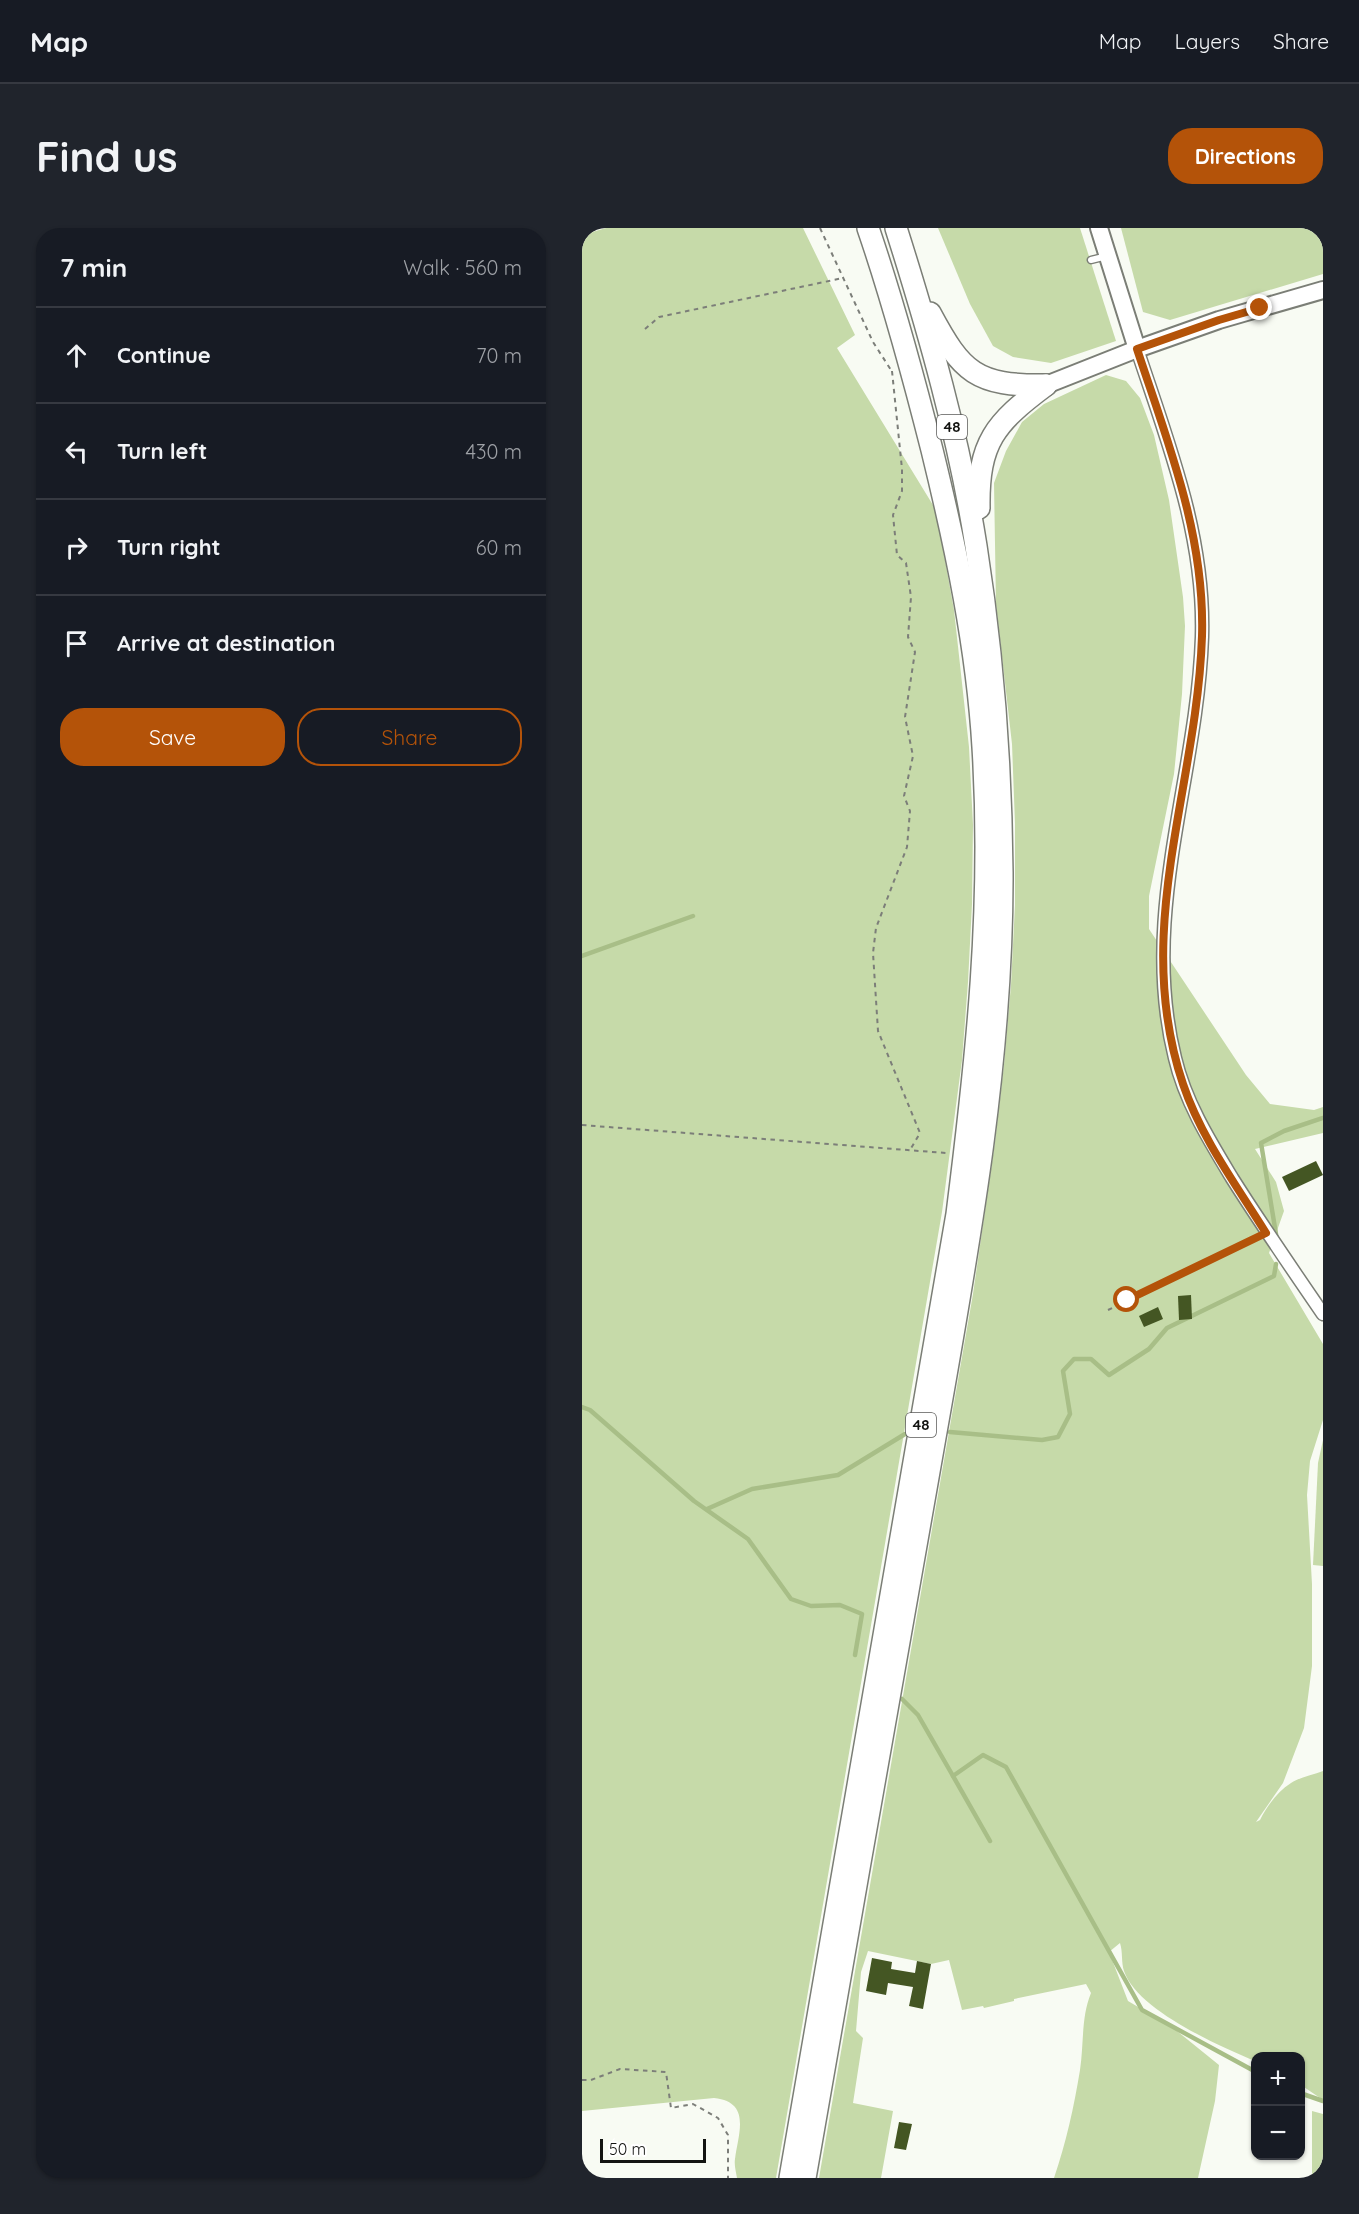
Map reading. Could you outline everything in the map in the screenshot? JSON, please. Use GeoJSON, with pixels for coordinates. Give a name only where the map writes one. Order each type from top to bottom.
{"type":"FeatureCollection","features":[{"type":"Feature","properties":{"kind":"highway","name":"48"},"geometry":{"type":"LineString","coordinates":[[790,2178],[957,1214],[976,1057],[985,926],[986,825],[983,746],[966,602],[949,522],[909,362],[888,286],[868,228]]}},
{"type":"Feature","properties":{"kind":"highway","name":"48"},"geometry":{"type":"LineString","coordinates":[[805,2178],[949,1357],[971,1216],[992,1058],[1001,920],[998,738],[981,577],[968,499],[950,417],[913,279],[896,228]]}},
{"type":"Feature","properties":{"kind":"highway","name":"48"},"geometry":{"type":"LineString","coordinates":[[913,279],[949,346],[971,370],[999,383],[1014,386],[1046,385]]}},
{"type":"Feature","properties":{"kind":"highway","name":"48"},"geometry":{"type":"LineString","coordinates":[[981,577],[978,480],[981,463],[996,431],[1006,418],[1046,385]]}},
{"type":"Feature","properties":{"kind":"main road"},"geometry":{"type":"LineString","coordinates":[[1100,228],[1137,349]]}},
{"type":"Feature","properties":{"kind":"main road"},"geometry":{"type":"LineString","coordinates":[[1046,385],[1219,320],[1323,290]]}},
{"type":"Feature","properties":{"kind":"street"},"geometry":{"type":"LineString","coordinates":[[1137,349],[1186,501],[1198,559],[1201,602],[1200,670],[1169,867],[1163,929],[1162,987],[1175,1058],[1199,1122],[1266,1233],[1323,1314]]}},
{"type":"Feature","properties":{"kind":"lane"},"geometry":{"type":"LineString","coordinates":[[1091,260],[1108,255]]}},
{"type":"Feature","properties":{"kind":"path"},"geometry":{"type":"LineString","coordinates":[[820,228],[873,342]]}},
{"type":"Feature","properties":{"kind":"path"},"geometry":{"type":"LineString","coordinates":[[645,329],[659,317],[843,278]]}},
{"type":"Feature","properties":{"kind":"path"},"geometry":{"type":"LineString","coordinates":[[892,371],[902,468],[902,491],[893,515],[897,555],[906,563],[911,597],[908,638],[915,652],[905,717],[912,756],[904,796],[910,811],[907,847],[876,928],[873,953],[878,1031],[920,1133],[910,1150]]}},
{"type":"Feature","properties":{"kind":"path"},"geometry":{"type":"LineString","coordinates":[[582,1125],[948,1153]]}},
{"type":"Feature","properties":{"kind":"path"},"geometry":{"type":"LineString","coordinates":[[1108,1310],[1266,1233]]}},
{"type":"Feature","properties":{"kind":"path"},"geometry":{"type":"LineString","coordinates":[[582,2080],[591,2080],[620,2070],[666,2072],[671,2108],[693,2104],[718,2118],[728,2135],[728,2178]]}},
{"type":"Feature","properties":{"kind":"green space"},"geometry":{"type":"Polygon","coordinates":[[[606,228],[803,228],[855,335],[837,348],[936,510],[954,610],[969,747],[973,825],[968,982],[962,1060],[942,1212],[776,2178],[737,2178],[735,2161],[740,2121],[734,2106],[726,2101],[714,2098],[582,2111],[582,235],[606,228]]]}},
{"type":"Feature","properties":{"kind":"green space"},"geometry":{"type":"Polygon","coordinates":[[[938,228],[1080,228],[1116,341],[1051,363],[1013,357],[993,346],[970,304],[938,228]]]}},
{"type":"Feature","properties":{"kind":"green space"},"geometry":{"type":"Polygon","coordinates":[[[1121,228],[1323,228],[1323,274],[1170,320],[1143,312],[1121,228]]]}},
{"type":"Feature","properties":{"kind":"green space"},"geometry":{"type":"Polygon","coordinates":[[[1106,375],[1126,381],[1140,398],[1154,435],[1169,500],[1185,626],[1182,694],[1174,774],[1149,896],[1149,929],[1246,1075],[1270,1104],[1314,1110],[1323,1107],[1323,1133],[1255,1149],[1276,1182],[1284,1211],[1269,1253],[1323,1344],[1323,1420],[1310,1461],[1307,1495],[1312,1584],[1312,1666],[1304,1728],[1283,1783],[1256,1822],[1260,1820],[1281,1791],[1291,1783],[1323,1771],[1323,2100],[1305,2088],[1305,2052],[1251,2052],[1251,2059],[1201,2036],[1162,2013],[1132,1985],[1124,1971],[1120,1943],[1109,1952],[1128,2001],[1172,2027],[1219,2065],[1215,2101],[1198,2178],[1054,2178],[1069,2125],[1080,2070],[1084,2021],[1091,1993],[1086,1984],[1014,1999],[1014,2001],[984,2008],[983,2006],[962,2010],[949,1960],[931,1964],[868,1951],[861,1972],[856,2031],[863,2038],[853,2103],[893,2111],[881,2178],[819,2178],[973,1294],[995,1142],[1011,985],[1015,905],[1015,824],[1012,744],[996,604],[994,483],[1006,451],[1022,422],[1044,404],[1106,375]]]}},
{"type":"Feature","properties":{"kind":"green space"},"geometry":{"type":"Polygon","coordinates":[[[1323,1440],[1323,1566],[1313,1565],[1318,1463],[1323,1440]]]}},
{"type":"Feature","properties":{"kind":"green space"},"geometry":{"type":"Polygon","coordinates":[[[1312,2111],[1323,2114],[1323,2178],[1312,2178],[1312,2111]]]}},
{"type":"Feature","properties":{"kind":"building"},"geometry":{"type":"Polygon","coordinates":[[[1316,1161],[1323,1175],[1289,1191],[1282,1177],[1316,1161]]]}},
{"type":"Feature","properties":{"kind":"building"},"geometry":{"type":"Polygon","coordinates":[[[1191,1295],[1192,1319],[1179,1320],[1178,1296],[1191,1295]]]}},
{"type":"Feature","properties":{"kind":"building"},"geometry":{"type":"Polygon","coordinates":[[[1158,1307],[1163,1319],[1144,1327],[1139,1316],[1158,1307]]]}},
{"type":"Feature","properties":{"kind":"building"},"geometry":{"type":"Polygon","coordinates":[[[872,1958],[892,1962],[891,1969],[915,1973],[917,1961],[931,1964],[923,2009],[909,2006],[913,1987],[888,1983],[886,1995],[866,1991],[872,1958]]]}},
{"type":"Feature","properties":{"kind":"building"},"geometry":{"type":"Polygon","coordinates":[[[899,2122],[912,2124],[906,2150],[894,2148],[899,2122]]]}},
{"type":"Feature","properties":{"kind":"waterway"},"geometry":{"type":"LineString","coordinates":[[582,956],[693,916]]}},
{"type":"Feature","properties":{"kind":"waterway"},"geometry":{"type":"LineString","coordinates":[[1277,1240],[1261,1143],[1284,1131],[1323,1118]]}},
{"type":"Feature","properties":{"kind":"waterway"},"geometry":{"type":"LineString","coordinates":[[950,1432],[1042,1440],[1058,1437],[1070,1414],[1063,1371],[1074,1359],[1091,1359],[1109,1375],[1149,1349],[1167,1328],[1274,1276],[1276,1264]]}},
{"type":"Feature","properties":{"kind":"waterway"},"geometry":{"type":"LineString","coordinates":[[582,1407],[590,1410],[694,1501],[748,1539],[791,1599],[811,1606],[840,1605],[862,1614],[855,1655]]}},
{"type":"Feature","properties":{"kind":"waterway"},"geometry":{"type":"LineString","coordinates":[[707,1509],[752,1489],[838,1475],[905,1434]]}},
{"type":"Feature","properties":{"kind":"waterway"},"geometry":{"type":"LineString","coordinates":[[902,1699],[918,1715],[953,1776],[983,1755],[1006,1767],[1142,2010],[1251,2069]]}},
{"type":"Feature","properties":{"kind":"waterway"},"geometry":{"type":"LineString","coordinates":[[953,1776],[990,1841]]}},
{"type":"Feature","properties":{"kind":"waterway"},"geometry":{"type":"LineString","coordinates":[[1305,2095],[1323,2101]]}},
{"type":"Feature","properties":{"kind":"route"},"geometry":{"type":"LineString","coordinates":[[1127,1300],[1266,1233],[1199,1122],[1184,1087],[1175,1058],[1162,987],[1163,929],[1169,867],[1200,670],[1201,602],[1198,559],[1186,501],[1137,349],[1260,308]]}}]}
